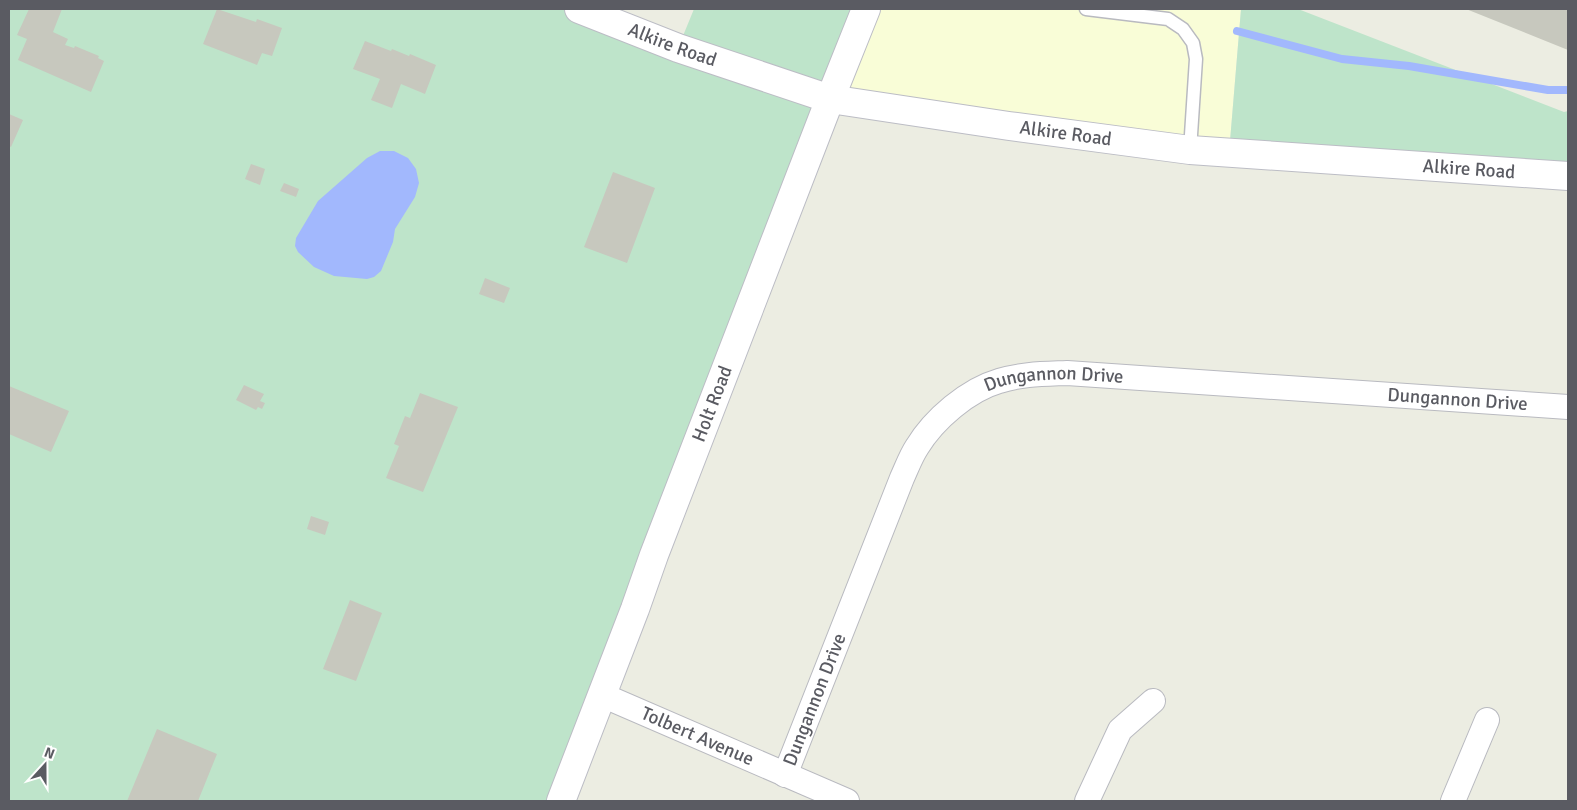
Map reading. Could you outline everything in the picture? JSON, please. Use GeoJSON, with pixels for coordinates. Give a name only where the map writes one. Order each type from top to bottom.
{"type":"FeatureCollection","features":[{"type":"Feature","properties":{"kind":"main road","name":"Alkire Road"},"geometry":{"type":"LineString","coordinates":[[579,9],[678,48],[830,99],[1009,126],[1190,150],[1568,176]]}},
{"type":"Feature","properties":{"kind":"main road","name":"Holt Road"},"geometry":{"type":"LineString","coordinates":[[561,801],[657,546],[866,9]]}},
{"type":"Feature","properties":{"kind":"street","name":"Dungannon Drive"},"geometry":{"type":"LineString","coordinates":[[785,775],[902,478],[917,446],[939,418],[963,399],[998,381],[1032,374],[1067,373],[1568,407]]}},
{"type":"Feature","properties":{"kind":"street","name":"Tolbert Avenue"},"geometry":{"type":"LineString","coordinates":[[602,695],[847,801]]}},
{"type":"Feature","properties":{"kind":"street"},"geometry":{"type":"LineString","coordinates":[[1087,801],[1120,730],[1153,701]]}},
{"type":"Feature","properties":{"kind":"street"},"geometry":{"type":"LineString","coordinates":[[1453,801],[1487,720]]}},
{"type":"Feature","properties":{"kind":"lane"},"geometry":{"type":"LineString","coordinates":[[1086,9],[1165,14],[1183,29],[1193,43],[1196,59],[1190,150]]}},
{"type":"Feature","properties":{"kind":"shaded area"},"geometry":{"type":"Polygon","coordinates":[[[9,9],[581,9],[678,48],[694,9],[866,9],[553,801],[9,801],[9,9]]]}},
{"type":"Feature","properties":{"kind":"shaded area"},"geometry":{"type":"Polygon","coordinates":[[[866,9],[1241,9],[1229,153],[830,99],[866,9]]]}},
{"type":"Feature","properties":{"kind":"shaded area"},"geometry":{"type":"Polygon","coordinates":[[[1241,9],[1298,9],[1564,112],[1568,111],[1568,176],[1229,153],[1241,9]]]}},
{"type":"Feature","properties":{"kind":"water"},"geometry":{"type":"Polygon","coordinates":[[[380,151],[394,151],[408,158],[416,169],[419,183],[415,197],[395,229],[393,242],[381,271],[374,277],[367,279],[334,276],[314,267],[298,252],[295,246],[296,238],[318,201],[367,158],[380,151]]]}},
{"type":"Feature","properties":{"kind":"building"},"geometry":{"type":"Polygon","coordinates":[[[29,9],[62,9],[53,32],[68,39],[65,45],[74,48],[75,46],[99,56],[98,58],[104,61],[91,92],[18,60],[27,39],[17,35],[29,9]]]}},
{"type":"Feature","properties":{"kind":"building"},"geometry":{"type":"Polygon","coordinates":[[[217,9],[256,22],[257,19],[282,28],[272,56],[262,53],[257,65],[203,44],[217,9]]]}},
{"type":"Feature","properties":{"kind":"building"},"geometry":{"type":"Polygon","coordinates":[[[1466,9],[1568,9],[1568,50],[1466,9]]]}},
{"type":"Feature","properties":{"kind":"building"},"geometry":{"type":"Polygon","coordinates":[[[365,41],[391,51],[392,49],[409,56],[410,54],[436,65],[425,94],[401,84],[392,108],[371,100],[380,79],[353,69],[365,41]]]}},
{"type":"Feature","properties":{"kind":"building"},"geometry":{"type":"Polygon","coordinates":[[[9,114],[23,120],[11,147],[9,146],[9,114]]]}},
{"type":"Feature","properties":{"kind":"building"},"geometry":{"type":"Polygon","coordinates":[[[251,164],[265,169],[260,185],[245,179],[251,164]]]}},
{"type":"Feature","properties":{"kind":"building"},"geometry":{"type":"Polygon","coordinates":[[[613,172],[655,188],[627,263],[584,247],[613,172]]]}},
{"type":"Feature","properties":{"kind":"building"},"geometry":{"type":"Polygon","coordinates":[[[284,183],[299,189],[296,197],[280,191],[284,183]]]}},
{"type":"Feature","properties":{"kind":"building"},"geometry":{"type":"Polygon","coordinates":[[[485,278],[510,288],[504,303],[479,294],[485,278]]]}},
{"type":"Feature","properties":{"kind":"building"},"geometry":{"type":"Polygon","coordinates":[[[244,385],[264,394],[260,401],[265,403],[262,409],[258,407],[256,410],[236,400],[244,385]]]}},
{"type":"Feature","properties":{"kind":"building"},"geometry":{"type":"Polygon","coordinates":[[[9,386],[69,411],[51,452],[9,434],[9,386]]]}},
{"type":"Feature","properties":{"kind":"building"},"geometry":{"type":"Polygon","coordinates":[[[420,393],[458,407],[423,492],[386,478],[399,446],[394,444],[405,416],[410,418],[420,393]]]}},
{"type":"Feature","properties":{"kind":"building"},"geometry":{"type":"Polygon","coordinates":[[[311,516],[329,522],[325,535],[307,529],[311,516]]]}},
{"type":"Feature","properties":{"kind":"building"},"geometry":{"type":"Polygon","coordinates":[[[350,600],[382,613],[356,681],[323,669],[350,600]]]}},
{"type":"Feature","properties":{"kind":"building"},"geometry":{"type":"Polygon","coordinates":[[[157,729],[217,754],[198,801],[127,801],[157,729]]]}},
{"type":"Feature","properties":{"kind":"waterway"},"geometry":{"type":"LineString","coordinates":[[1237,31],[1342,59],[1409,66],[1548,90],[1568,90]]}}]}
